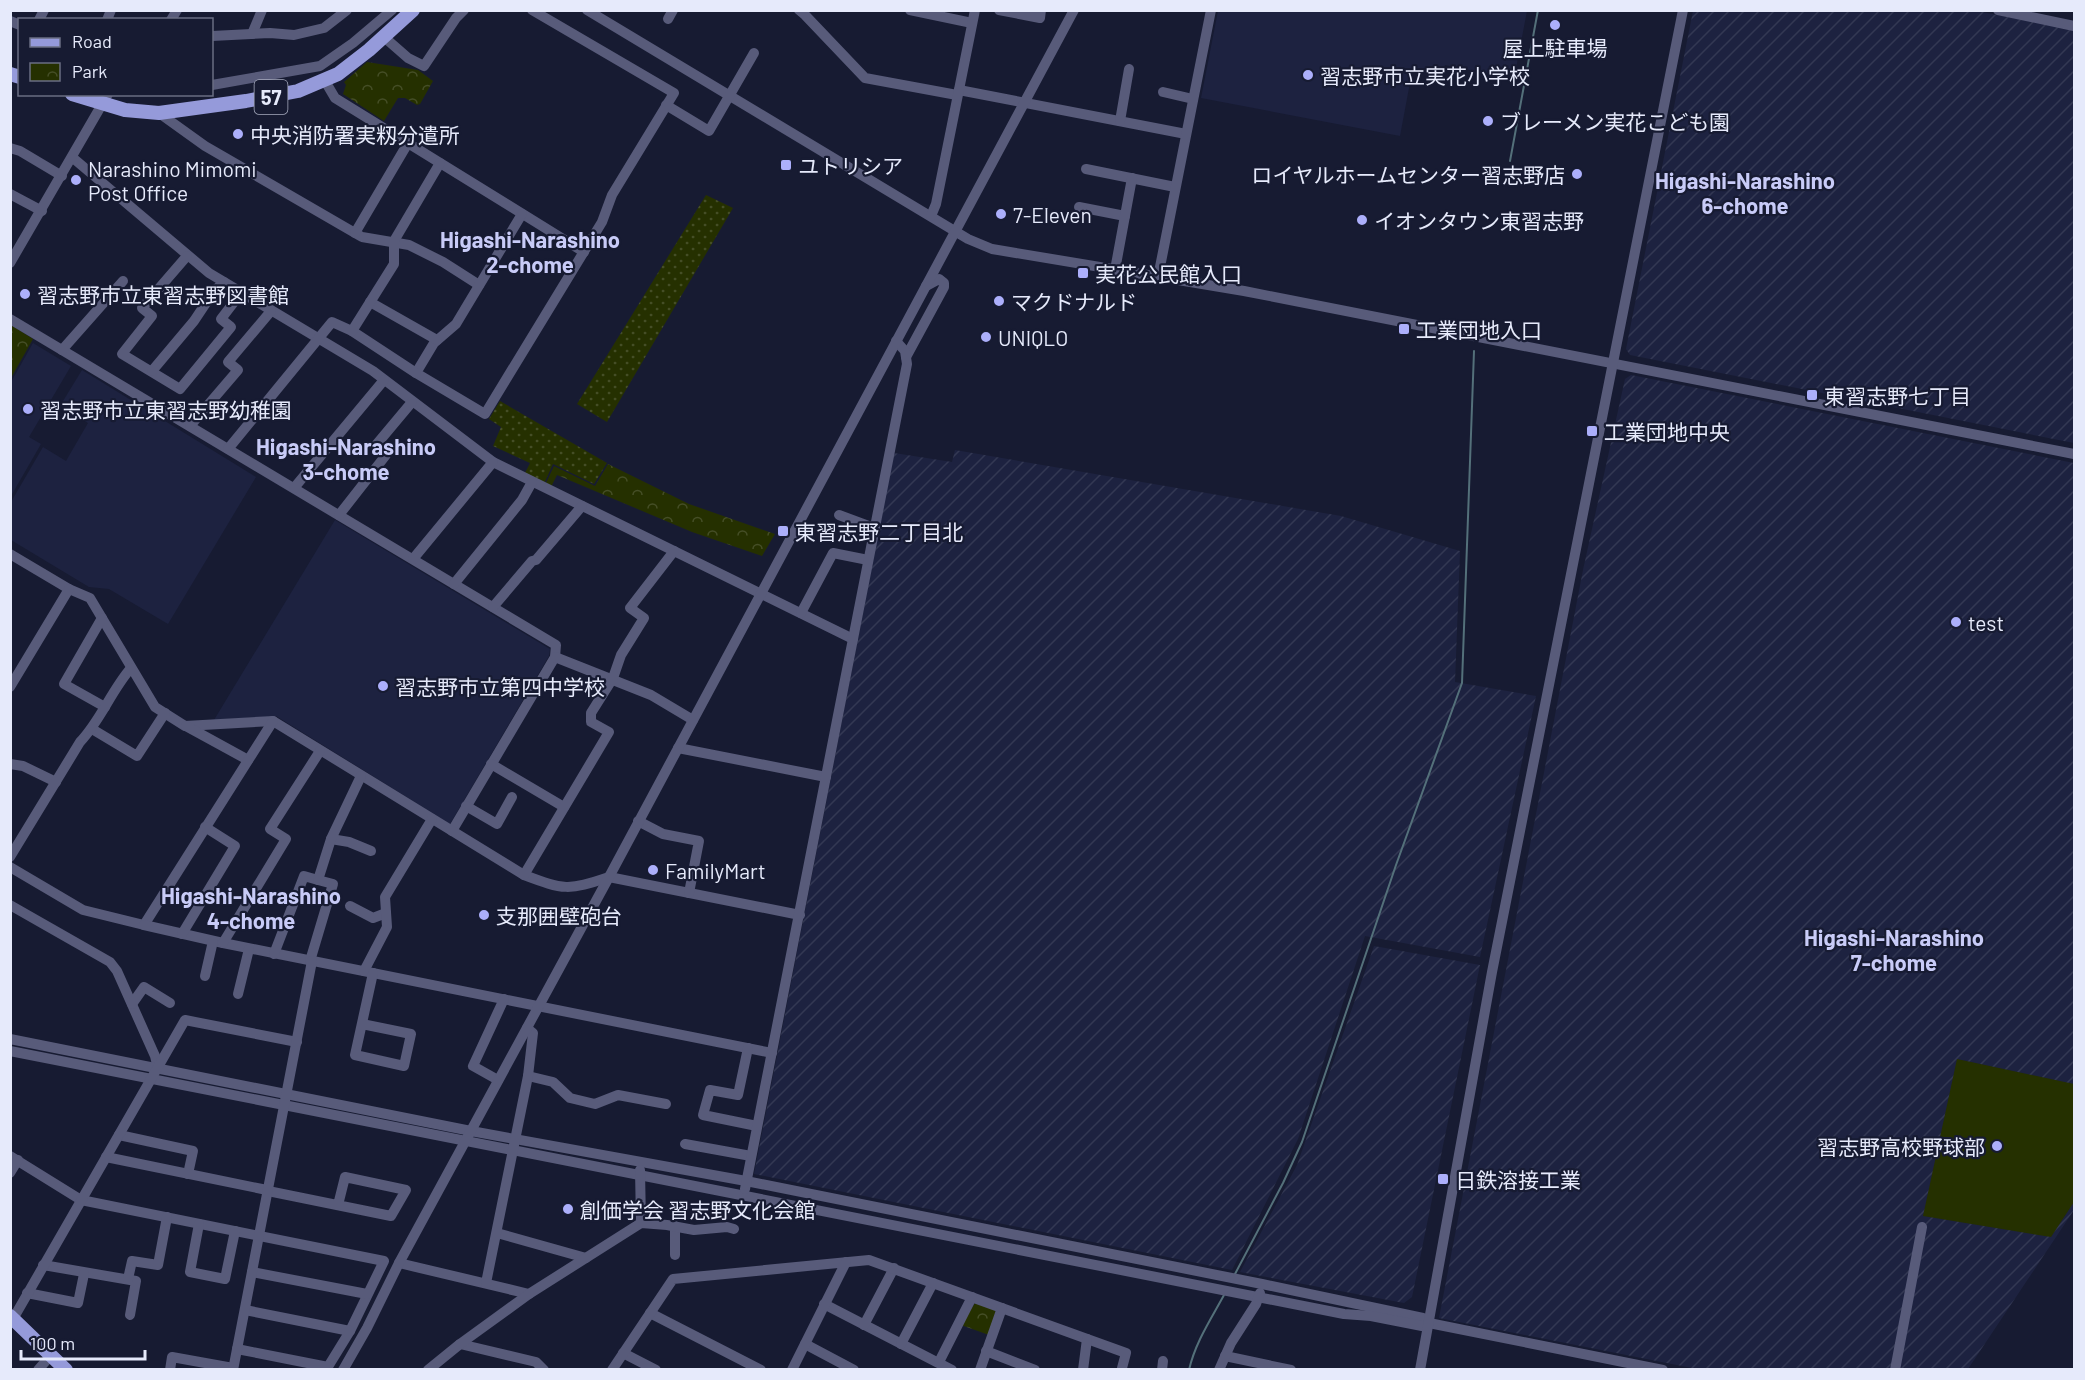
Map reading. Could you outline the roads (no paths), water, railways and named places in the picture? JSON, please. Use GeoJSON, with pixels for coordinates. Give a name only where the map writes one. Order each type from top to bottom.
{"type":"FeatureCollection","features":[{"type":"Feature","properties":{"kind":"main road","name":"57"},"geometry":{"type":"LineString","coordinates":[[83,96],[105,100],[125,110],[159,113],[279,95],[325,81],[354,63],[413,10]]}},
{"type":"Feature","properties":{"kind":"main road"},"geometry":{"type":"LineString","coordinates":[[12,1317],[66,1370]]}},
{"type":"Feature","properties":{"kind":"street"},"geometry":{"type":"LineString","coordinates":[[252,34],[262,10]]}},
{"type":"Feature","properties":{"kind":"street"},"geometry":{"type":"LineString","coordinates":[[213,36],[252,34],[294,36],[324,28],[347,10]]}},
{"type":"Feature","properties":{"kind":"street"},"geometry":{"type":"LineString","coordinates":[[213,85],[320,66],[353,43],[392,10]]}},
{"type":"Feature","properties":{"kind":"street"},"geometry":{"type":"LineString","coordinates":[[384,37],[408,58],[423,66],[464,10]]}},
{"type":"Feature","properties":{"kind":"street"},"geometry":{"type":"LineString","coordinates":[[228,449],[332,322],[485,414],[602,222],[612,195],[674,93],[532,10]]}},
{"type":"Feature","properties":{"kind":"street"},"geometry":{"type":"LineString","coordinates":[[587,10],[955,231],[992,249],[1292,300],[2074,454]]}},
{"type":"Feature","properties":{"kind":"street"},"geometry":{"type":"LineString","coordinates":[[799,10],[865,78],[1024,102],[1186,134]]}},
{"type":"Feature","properties":{"kind":"street"},"geometry":{"type":"LineString","coordinates":[[910,10],[972,23]]}},
{"type":"Feature","properties":{"kind":"street"},"geometry":{"type":"LineString","coordinates":[[931,216],[936,204],[975,10]]}},
{"type":"Feature","properties":{"kind":"street"},"geometry":{"type":"LineString","coordinates":[[999,10],[1040,18],[1041,10]]}},
{"type":"Feature","properties":{"kind":"street"},"geometry":{"type":"LineString","coordinates":[[342,1370],[367,1328],[399,1263],[609,877],[1074,10]]}},
{"type":"Feature","properties":{"kind":"street"},"geometry":{"type":"LineString","coordinates":[[1158,277],[1210,10]]}},
{"type":"Feature","properties":{"kind":"street"},"geometry":{"type":"LineString","coordinates":[[1420,1370],[1492,972],[1683,10]]}},
{"type":"Feature","properties":{"kind":"street"},"geometry":{"type":"LineString","coordinates":[[1998,10],[2074,26]]}},
{"type":"Feature","properties":{"kind":"street"},"geometry":{"type":"LineString","coordinates":[[666,105],[709,131],[754,53]]}},
{"type":"Feature","properties":{"kind":"street"},"geometry":{"type":"LineString","coordinates":[[1120,121],[1129,69]]}},
{"type":"Feature","properties":{"kind":"street"},"geometry":{"type":"LineString","coordinates":[[325,81],[335,98],[584,252]]}},
{"type":"Feature","properties":{"kind":"street"},"geometry":{"type":"LineString","coordinates":[[1163,92],[1193,99]]}},
{"type":"Feature","properties":{"kind":"street"},"geometry":{"type":"LineString","coordinates":[[12,257],[42,211],[105,100]]}},
{"type":"Feature","properties":{"kind":"street"},"geometry":{"type":"LineString","coordinates":[[159,113],[205,146],[362,237],[409,245],[443,262],[479,285]]}},
{"type":"Feature","properties":{"kind":"street"},"geometry":{"type":"LineString","coordinates":[[355,233],[408,143]]}},
{"type":"Feature","properties":{"kind":"street"},"geometry":{"type":"LineString","coordinates":[[10,147],[62,176]]}},
{"type":"Feature","properties":{"kind":"street"},"geometry":{"type":"LineString","coordinates":[[72,158],[187,256],[241,293],[373,371],[493,462],[853,639]]}},
{"type":"Feature","properties":{"kind":"street"},"geometry":{"type":"LineString","coordinates":[[352,332],[394,264],[394,241],[440,163]]}},
{"type":"Feature","properties":{"kind":"street"},"geometry":{"type":"LineString","coordinates":[[1086,169],[1175,186]]}},
{"type":"Feature","properties":{"kind":"street"},"geometry":{"type":"LineString","coordinates":[[1115,270],[1132,178]]}},
{"type":"Feature","properties":{"kind":"street"},"geometry":{"type":"LineString","coordinates":[[10,194],[42,211]]}},
{"type":"Feature","properties":{"kind":"street"},"geometry":{"type":"LineString","coordinates":[[1079,207],[1125,216]]}},
{"type":"Feature","properties":{"kind":"street"},"geometry":{"type":"LineString","coordinates":[[416,374],[437,340],[456,324],[522,214]]}},
{"type":"Feature","properties":{"kind":"street"},"geometry":{"type":"LineString","coordinates":[[187,256],[142,308],[152,316],[122,354],[180,389],[231,327],[220,320],[241,293]]}},
{"type":"Feature","properties":{"kind":"street"},"geometry":{"type":"LineString","coordinates":[[906,357],[944,283],[939,279],[926,286]]}},
{"type":"Feature","properties":{"kind":"street"},"geometry":{"type":"LineString","coordinates":[[62,350],[123,281]]}},
{"type":"Feature","properties":{"kind":"street"},"geometry":{"type":"LineString","coordinates":[[152,371],[194,321],[214,291],[224,282]]}},
{"type":"Feature","properties":{"kind":"street"},"geometry":{"type":"LineString","coordinates":[[370,302],[437,340]]}},
{"type":"Feature","properties":{"kind":"street"},"geometry":{"type":"LineString","coordinates":[[190,426],[238,370],[228,362],[271,311]]}},
{"type":"Feature","properties":{"kind":"street"},"geometry":{"type":"LineString","coordinates":[[10,319],[556,645],[555,657],[452,831]]}},
{"type":"Feature","properties":{"kind":"street"},"geometry":{"type":"LineString","coordinates":[[743,1195],[907,364],[905,351],[896,341]]}},
{"type":"Feature","properties":{"kind":"street"},"geometry":{"type":"LineString","coordinates":[[294,488],[384,380]]}},
{"type":"Feature","properties":{"kind":"street"},"geometry":{"type":"LineString","coordinates":[[339,515],[387,455],[376,446],[412,402]]}},
{"type":"Feature","properties":{"kind":"street"},"geometry":{"type":"LineString","coordinates":[[413,559],[493,462]]}},
{"type":"Feature","properties":{"kind":"street"},"geometry":{"type":"LineString","coordinates":[[454,584],[522,500],[532,482]]}},
{"type":"Feature","properties":{"kind":"street"},"geometry":{"type":"LineString","coordinates":[[493,607],[582,506]]}},
{"type":"Feature","properties":{"kind":"street"},"geometry":{"type":"LineString","coordinates":[[839,515],[874,528]]}},
{"type":"Feature","properties":{"kind":"street"},"geometry":{"type":"LineString","coordinates":[[524,875],[609,732],[591,722],[591,713],[613,678],[621,655],[644,618],[630,608],[674,551]]}},
{"type":"Feature","properties":{"kind":"street"},"geometry":{"type":"LineString","coordinates":[[801,613],[833,553],[868,561]]}},
{"type":"Feature","properties":{"kind":"street"},"geometry":{"type":"LineString","coordinates":[[12,557],[69,589],[90,598],[155,707],[248,760]]}},
{"type":"Feature","properties":{"kind":"street"},"geometry":{"type":"LineString","coordinates":[[10,687],[69,589]]}},
{"type":"Feature","properties":{"kind":"street"},"geometry":{"type":"LineString","coordinates":[[102,618],[64,684],[105,707]]}},
{"type":"Feature","properties":{"kind":"street"},"geometry":{"type":"LineString","coordinates":[[555,657],[613,678],[651,695],[693,720]]}},
{"type":"Feature","properties":{"kind":"street"},"geometry":{"type":"LineString","coordinates":[[10,857],[80,742],[92,729],[131,668]]}},
{"type":"Feature","properties":{"kind":"street"},"geometry":{"type":"LineString","coordinates":[[92,729],[138,756],[165,713]]}},
{"type":"Feature","properties":{"kind":"street"},"geometry":{"type":"LineString","coordinates":[[185,726],[273,722],[524,875],[558,888],[581,887],[609,877],[800,915]]}},
{"type":"Feature","properties":{"kind":"street"},"geometry":{"type":"LineString","coordinates":[[144,925],[273,722]]}},
{"type":"Feature","properties":{"kind":"street"},"geometry":{"type":"LineString","coordinates":[[678,748],[826,777]]}},
{"type":"Feature","properties":{"kind":"street"},"geometry":{"type":"LineString","coordinates":[[205,976],[218,942],[286,839],[270,830],[320,751]]}},
{"type":"Feature","properties":{"kind":"street"},"geometry":{"type":"LineString","coordinates":[[10,764],[24,766],[56,782]]}},
{"type":"Feature","properties":{"kind":"street"},"geometry":{"type":"LineString","coordinates":[[491,764],[564,807]]}},
{"type":"Feature","properties":{"kind":"street"},"geometry":{"type":"LineString","coordinates":[[318,880],[331,839],[361,776]]}},
{"type":"Feature","properties":{"kind":"street"},"geometry":{"type":"LineString","coordinates":[[466,806],[497,824],[512,797]]}},
{"type":"Feature","properties":{"kind":"street"},"geometry":{"type":"LineString","coordinates":[[362,1024],[411,1034],[404,1066],[355,1055],[362,1024],[368,972],[387,927],[386,897],[432,819]]}},
{"type":"Feature","properties":{"kind":"street"},"geometry":{"type":"LineString","coordinates":[[638,821],[663,834],[699,841],[690,893]]}},
{"type":"Feature","properties":{"kind":"street"},"geometry":{"type":"LineString","coordinates":[[182,934],[235,846],[205,827]]}},
{"type":"Feature","properties":{"kind":"street"},"geometry":{"type":"LineString","coordinates":[[331,839],[350,842],[371,851]]}},
{"type":"Feature","properties":{"kind":"street"},"geometry":{"type":"LineString","coordinates":[[10,867],[82,910],[107,918],[249,949],[772,1053]]}},
{"type":"Feature","properties":{"kind":"street"},"geometry":{"type":"LineString","coordinates":[[170,1370],[172,1357],[233,1369],[311,961],[333,884],[304,876],[274,954]]}},
{"type":"Feature","properties":{"kind":"street"},"geometry":{"type":"LineString","coordinates":[[10,905],[110,962],[117,971],[155,1056],[154,1074]]}},
{"type":"Feature","properties":{"kind":"street"},"geometry":{"type":"LineString","coordinates":[[350,906],[372,918],[386,913]]}},
{"type":"Feature","properties":{"kind":"street"},"geometry":{"type":"LineString","coordinates":[[238,994],[249,949]]}},
{"type":"Feature","properties":{"kind":"street"},"geometry":{"type":"LineString","coordinates":[[132,1004],[144,987],[170,1003]]}},
{"type":"Feature","properties":{"kind":"street"},"geometry":{"type":"LineString","coordinates":[[498,1080],[473,1066],[504,999]]}},
{"type":"Feature","properties":{"kind":"street"},"geometry":{"type":"LineString","coordinates":[[12,1317],[184,1020],[297,1042]]}},
{"type":"Feature","properties":{"kind":"street"},"geometry":{"type":"LineString","coordinates":[[486,1283],[528,1076],[533,1033],[527,1028]]}},
{"type":"Feature","properties":{"kind":"street"},"geometry":{"type":"LineString","coordinates":[[10,1039],[154,1074]]}},
{"type":"Feature","properties":{"kind":"street"},"geometry":{"type":"LineString","coordinates":[[748,1048],[738,1095],[710,1090],[704,1115],[757,1126]]}},
{"type":"Feature","properties":{"kind":"street"},"geometry":{"type":"LineString","coordinates":[[10,1051],[154,1074],[286,1099],[514,1145],[639,1175],[1344,1314],[1371,1316],[1422,1326],[1429,1323]]}},
{"type":"Feature","properties":{"kind":"street"},"geometry":{"type":"LineString","coordinates":[[528,1076],[553,1082],[570,1098],[595,1104],[618,1095],[666,1104]]}},
{"type":"Feature","properties":{"kind":"street"},"geometry":{"type":"LineString","coordinates":[[119,1135],[193,1151],[188,1173]]}},
{"type":"Feature","properties":{"kind":"street"},"geometry":{"type":"LineString","coordinates":[[685,1144],[751,1156]]}},
{"type":"Feature","properties":{"kind":"street"},"geometry":{"type":"LineString","coordinates":[[514,1145],[641,1162],[746,1182],[1262,1284],[1423,1318],[1429,1323],[1663,1370]]}},
{"type":"Feature","properties":{"kind":"street"},"geometry":{"type":"LineString","coordinates":[[106,1157],[391,1216],[406,1190],[345,1177],[338,1205]]}},
{"type":"Feature","properties":{"kind":"street"},"geometry":{"type":"LineString","coordinates":[[10,1173],[14,1158],[81,1200],[384,1261],[350,1331],[327,1368],[237,1349]]}},
{"type":"Feature","properties":{"kind":"street"},"geometry":{"type":"LineString","coordinates":[[641,1162],[639,1175],[642,1224]]}},
{"type":"Feature","properties":{"kind":"street"},"geometry":{"type":"LineString","coordinates":[[128,1279],[132,1261],[158,1265],[167,1217]]}},
{"type":"Feature","properties":{"kind":"street"},"geometry":{"type":"LineString","coordinates":[[199,1224],[190,1272],[225,1279],[235,1231]]}},
{"type":"Feature","properties":{"kind":"street"},"geometry":{"type":"LineString","coordinates":[[428,1370],[529,1294],[642,1224],[694,1230],[727,1227],[734,1229]]}},
{"type":"Feature","properties":{"kind":"street"},"geometry":{"type":"LineString","coordinates":[[675,1226],[675,1255]]}},
{"type":"Feature","properties":{"kind":"street"},"geometry":{"type":"LineString","coordinates":[[1895,1370],[1922,1227]]}},
{"type":"Feature","properties":{"kind":"street"},"geometry":{"type":"LineString","coordinates":[[497,1233],[586,1258]]}},
{"type":"Feature","properties":{"kind":"street"},"geometry":{"type":"LineString","coordinates":[[612,1370],[673,1279],[869,1260],[1126,1353],[1122,1368]]}},
{"type":"Feature","properties":{"kind":"street"},"geometry":{"type":"LineString","coordinates":[[792,1370],[846,1262]]}},
{"type":"Feature","properties":{"kind":"street"},"geometry":{"type":"LineString","coordinates":[[399,1263],[529,1294]]}},
{"type":"Feature","properties":{"kind":"street"},"geometry":{"type":"LineString","coordinates":[[43,1265],[84,1274],[136,1281],[130,1315]]}},
{"type":"Feature","properties":{"kind":"street"},"geometry":{"type":"LineString","coordinates":[[864,1325],[894,1268]]}},
{"type":"Feature","properties":{"kind":"street"},"geometry":{"type":"LineString","coordinates":[[252,1272],[367,1294]]}},
{"type":"Feature","properties":{"kind":"street"},"geometry":{"type":"LineString","coordinates":[[27,1293],[78,1303],[84,1274]]}},
{"type":"Feature","properties":{"kind":"street"},"geometry":{"type":"LineString","coordinates":[[902,1344],[933,1283]]}},
{"type":"Feature","properties":{"kind":"street"},"geometry":{"type":"LineString","coordinates":[[1219,1370],[1259,1297],[1262,1284]]}},
{"type":"Feature","properties":{"kind":"street"},"geometry":{"type":"LineString","coordinates":[[939,1362],[972,1297]]}},
{"type":"Feature","properties":{"kind":"street"},"geometry":{"type":"LineString","coordinates":[[824,1305],[952,1370]]}},
{"type":"Feature","properties":{"kind":"street"},"geometry":{"type":"LineString","coordinates":[[980,1370],[1002,1308]]}},
{"type":"Feature","properties":{"kind":"street"},"geometry":{"type":"LineString","coordinates":[[245,1310],[350,1331]]}},
{"type":"Feature","properties":{"kind":"street"},"geometry":{"type":"LineString","coordinates":[[650,1313],[761,1370]]}},
{"type":"Feature","properties":{"kind":"street"},"geometry":{"type":"LineString","coordinates":[[1083,1370],[1087,1339]]}},
{"type":"Feature","properties":{"kind":"street"},"geometry":{"type":"LineString","coordinates":[[460,1344],[536,1362],[544,1370]]}},
{"type":"Feature","properties":{"kind":"street"},"geometry":{"type":"LineString","coordinates":[[805,1344],[854,1370]]}},
{"type":"Feature","properties":{"kind":"street"},"geometry":{"type":"LineString","coordinates":[[986,1351],[1035,1370]]}},
{"type":"Feature","properties":{"kind":"street"},"geometry":{"type":"LineString","coordinates":[[624,1353],[656,1370]]}},
{"type":"Feature","properties":{"kind":"street"},"geometry":{"type":"LineString","coordinates":[[38,1370],[51,1355]]}},
{"type":"Feature","properties":{"kind":"street"},"geometry":{"type":"LineString","coordinates":[[1225,1356],[1291,1370]]}},
{"type":"Feature","properties":{"kind":"waterway"},"geometry":{"type":"LineString","coordinates":[[1510,161],[1538,10]]}},
{"type":"Feature","properties":{"kind":"waterway"},"geometry":{"type":"LineString","coordinates":[[1235,1274],[1302,1142],[1396,865],[1462,683],[1474,351]]}},
{"type":"Feature","properties":{"kind":"waterway"},"geometry":{"type":"LineString","coordinates":[[1189,1370],[1199,1341],[1224,1295]]}},
{"type":"Feature","properties":{"kind":"place","name":"屋上駐車場"},"geometry":{"type":"Point","coordinates":[1555,25]}},
{"type":"Feature","properties":{"kind":"place","name":"習志野市立実花小学校"},"geometry":{"type":"Point","coordinates":[1308,75]}},
{"type":"Feature","properties":{"kind":"place","name":"ブレーメン実花こども園"},"geometry":{"type":"Point","coordinates":[1488,121]}},
{"type":"Feature","properties":{"kind":"place","name":"中央消防署実籾分遣所"},"geometry":{"type":"Point","coordinates":[238,134]}},
{"type":"Feature","properties":{"kind":"place","name":"ユトリシア"},"geometry":{"type":"Point","coordinates":[786,165]}},
{"type":"Feature","properties":{"kind":"place","name":"ロイヤルホームセンター習志野店"},"geometry":{"type":"Point","coordinates":[1577,174]}},
{"type":"Feature","properties":{"kind":"place","name":"Narashino Mimomi Post Office"},"geometry":{"type":"Point","coordinates":[76,180]}},
{"type":"Feature","properties":{"kind":"place","name":"7-Eleven"},"geometry":{"type":"Point","coordinates":[1001,214]}},
{"type":"Feature","properties":{"kind":"place","name":"イオンタウン東習志野"},"geometry":{"type":"Point","coordinates":[1362,220]}},
{"type":"Feature","properties":{"kind":"place","name":"実花公民館入口"},"geometry":{"type":"Point","coordinates":[1083,273]}},
{"type":"Feature","properties":{"kind":"place","name":"習志野市立東習志野図書館"},"geometry":{"type":"Point","coordinates":[25,294]}},
{"type":"Feature","properties":{"kind":"place","name":"マクドナルド"},"geometry":{"type":"Point","coordinates":[999,301]}},
{"type":"Feature","properties":{"kind":"place","name":"工業団地入口"},"geometry":{"type":"Point","coordinates":[1404,329]}},
{"type":"Feature","properties":{"kind":"place","name":"UNIQLO"},"geometry":{"type":"Point","coordinates":[986,337]}},
{"type":"Feature","properties":{"kind":"place","name":"東習志野七丁目"},"geometry":{"type":"Point","coordinates":[1812,395]}},
{"type":"Feature","properties":{"kind":"place","name":"習志野市立東習志野幼稚園"},"geometry":{"type":"Point","coordinates":[28,409]}},
{"type":"Feature","properties":{"kind":"place","name":"工業団地中央"},"geometry":{"type":"Point","coordinates":[1592,431]}},
{"type":"Feature","properties":{"kind":"place","name":"東習志野二丁目北"},"geometry":{"type":"Point","coordinates":[783,531]}},
{"type":"Feature","properties":{"kind":"place","name":"test"},"geometry":{"type":"Point","coordinates":[1956,622]}},
{"type":"Feature","properties":{"kind":"place","name":"習志野市立第四中学校"},"geometry":{"type":"Point","coordinates":[383,686]}},
{"type":"Feature","properties":{"kind":"place","name":"FamilyMart"},"geometry":{"type":"Point","coordinates":[653,870]}},
{"type":"Feature","properties":{"kind":"place","name":"支那囲壁砲台"},"geometry":{"type":"Point","coordinates":[484,915]}},
{"type":"Feature","properties":{"kind":"place","name":"習志野高校野球部"},"geometry":{"type":"Point","coordinates":[1997,1146]}},
{"type":"Feature","properties":{"kind":"place","name":"日鉄溶接工業"},"geometry":{"type":"Point","coordinates":[1443,1179]}},
{"type":"Feature","properties":{"kind":"place","name":"創価学会 習志野文化会館"},"geometry":{"type":"Point","coordinates":[568,1209]}},
{"type":"Feature","properties":{"kind":"district","name":"Higashi-Narashino 6-chome"},"geometry":{"type":"Point","coordinates":[1745,192]}},
{"type":"Feature","properties":{"kind":"district","name":"Higashi-Narashino 2-chome"},"geometry":{"type":"Point","coordinates":[530,252]}},
{"type":"Feature","properties":{"kind":"district","name":"Higashi-Narashino 3-chome"},"geometry":{"type":"Point","coordinates":[346,458]}},
{"type":"Feature","properties":{"kind":"district","name":"Higashi-Narashino 4-chome"},"geometry":{"type":"Point","coordinates":[251,908]}},
{"type":"Feature","properties":{"kind":"district","name":"Higashi-Narashino 7-chome"},"geometry":{"type":"Point","coordinates":[1894,950]}}]}
